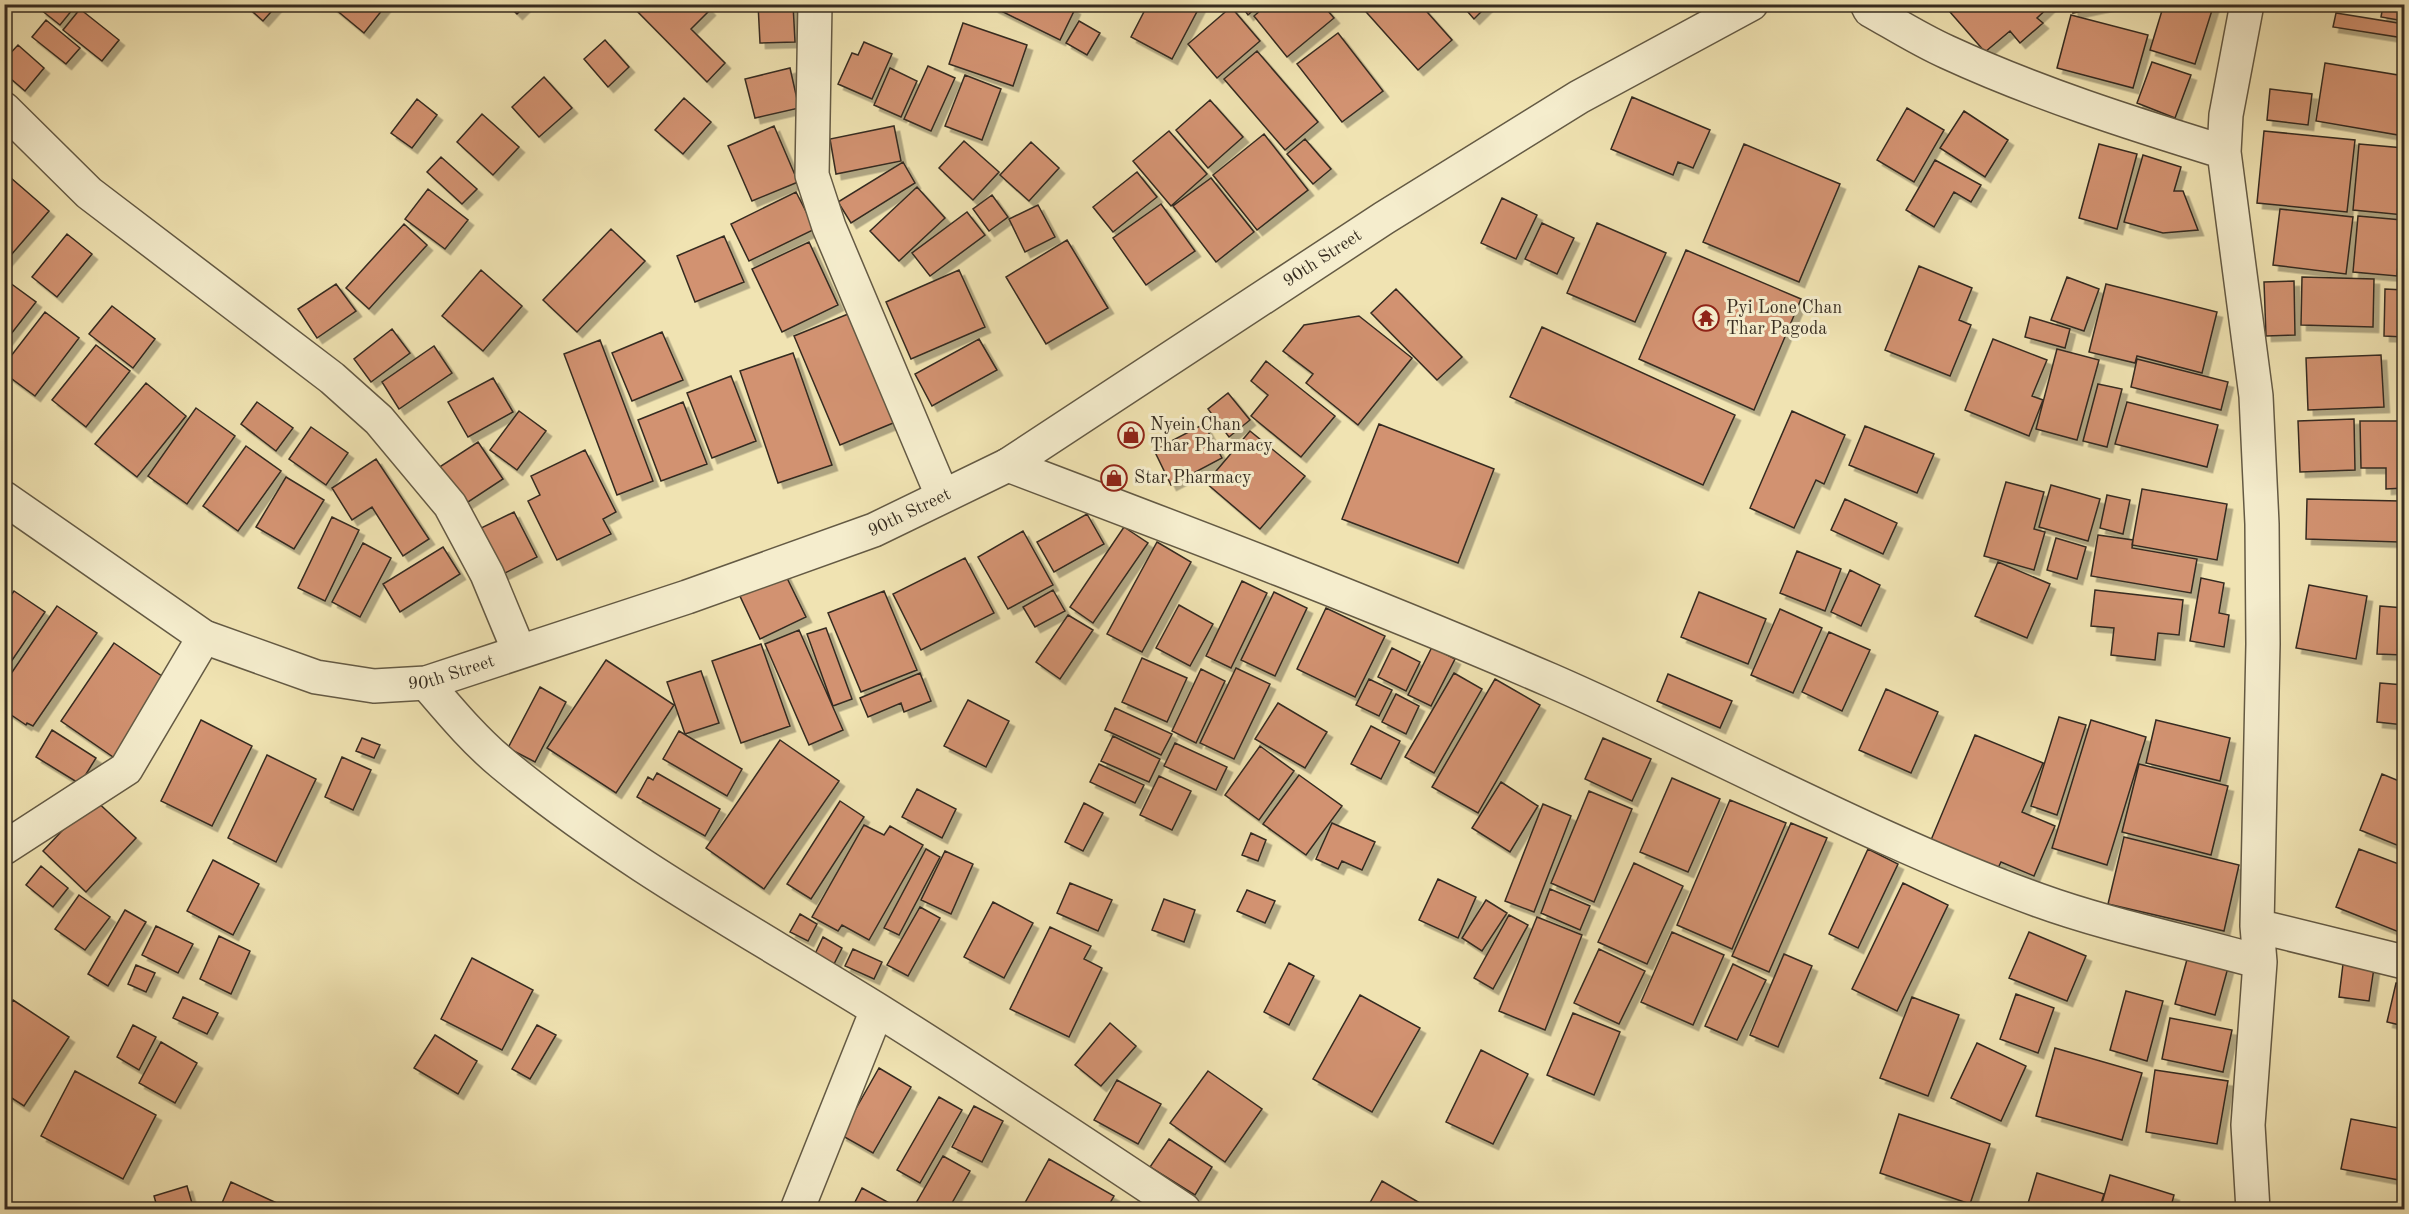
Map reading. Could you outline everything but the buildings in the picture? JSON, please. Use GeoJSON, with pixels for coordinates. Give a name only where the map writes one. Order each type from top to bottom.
{"type":"FeatureCollection","features":[{"type":"Feature","properties":{"kind":"street"},"geometry":{"type":"LineString","coordinates":[[815,4],[812,175],[829,227],[942,495]]}},
{"type":"Feature","properties":{"kind":"street","name":"90th Street"},"geometry":{"type":"LineString","coordinates":[[4,498],[204,637],[316,677],[374,686],[426,683],[687,597],[874,530],[942,495],[1008,465],[1384,219],[1569,103],[1751,4]]}},
{"type":"Feature","properties":{"kind":"street"},"geometry":{"type":"LineString","coordinates":[[1867,4],[1870,10],[1945,51],[2015,81],[2108,116],[2224,152]]}},
{"type":"Feature","properties":{"kind":"street"},"geometry":{"type":"LineString","coordinates":[[2247,4],[2226,115],[2224,152],[2256,396],[2262,512],[2263,644],[2257,926],[2259,962],[2248,1125],[2253,1209]]}},
{"type":"Feature","properties":{"kind":"street"},"geometry":{"type":"LineString","coordinates":[[4,109],[89,193],[323,371],[379,420],[450,505],[488,574],[519,651]]}},
{"type":"Feature","properties":{"kind":"street"},"geometry":{"type":"LineString","coordinates":[[1008,465],[1244,555],[1545,678],[1664,730],[1853,824],[2036,900],[2098,920],[2259,962]]}},
{"type":"Feature","properties":{"kind":"street"},"geometry":{"type":"LineString","coordinates":[[4,848],[126,770],[204,637]]}},
{"type":"Feature","properties":{"kind":"street"},"geometry":{"type":"LineString","coordinates":[[426,683],[463,726],[502,764],[598,835],[707,907],[877,1010],[1178,1208]]}},
{"type":"Feature","properties":{"kind":"street"},"geometry":{"type":"LineString","coordinates":[[2257,926],[2404,962]]}},
{"type":"Feature","properties":{"kind":"street"},"geometry":{"type":"LineString","coordinates":[[797,1209],[877,1010]]}},
{"type":"Feature","properties":{"kind":"place","name":"Pyi Lone Chan Thar Pagoda"},"geometry":{"type":"Point","coordinates":[1706,318]}},
{"type":"Feature","properties":{"kind":"place","name":"Nyein Chan Thar Pharmacy"},"geometry":{"type":"Point","coordinates":[1131,435]}},
{"type":"Feature","properties":{"kind":"place","name":"Star Pharmacy"},"geometry":{"type":"Point","coordinates":[1114,478]}}]}
